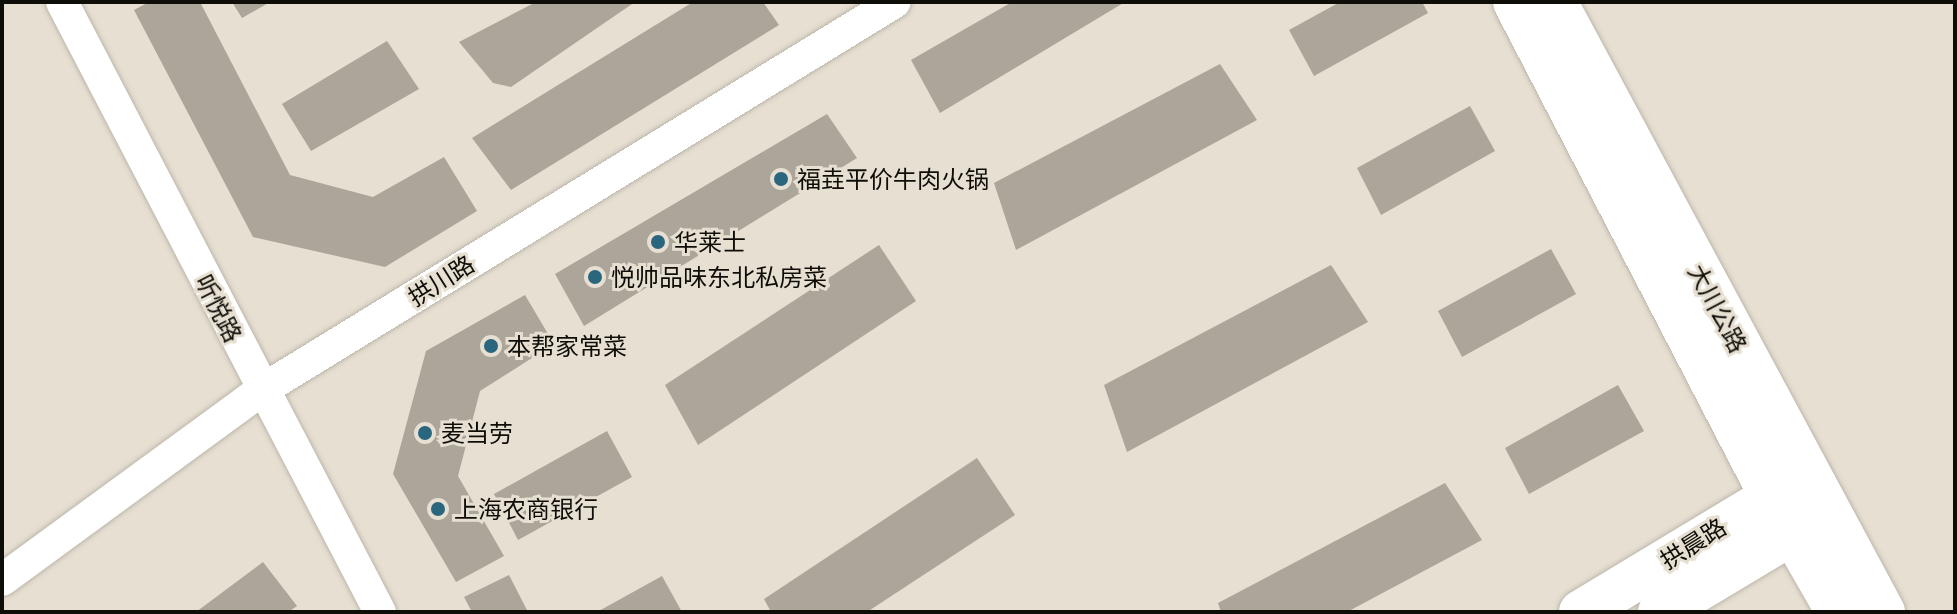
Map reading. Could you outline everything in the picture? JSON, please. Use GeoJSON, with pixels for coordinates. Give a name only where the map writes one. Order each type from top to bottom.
{"type":"FeatureCollection","features":[{"type":"Feature","properties":{"kind":"main road","name":"大川公路"},"geometry":{"type":"LineString","coordinates":[[1515,2],[1800,503],[1883,612]]}},
{"type":"Feature","properties":{"kind":"main road","name":"大川公路"},"geometry":{"type":"LineString","coordinates":[[1555,2],[1800,503],[1838,612]]}},
{"type":"Feature","properties":{"kind":"main road","name":"拱晨路"},"geometry":{"type":"LineString","coordinates":[[1581,612],[1800,503]]}},
{"type":"Feature","properties":{"kind":"main road","name":"拱晨路"},"geometry":{"type":"LineString","coordinates":[[1660,612],[1800,503]]}},
{"type":"Feature","properties":{"kind":"street","name":"听悦路"},"geometry":{"type":"LineString","coordinates":[[62,2],[380,612]]}},
{"type":"Feature","properties":{"kind":"street","name":"拱川路"},"geometry":{"type":"LineString","coordinates":[[2,580],[262,390],[895,2]]}},
{"type":"Feature","properties":{"kind":"building"},"geometry":{"type":"Polygon","coordinates":[[[149,2],[200,2],[290,175],[373,197],[444,157],[477,211],[385,267],[253,237],[134,10],[149,2]]]}},
{"type":"Feature","properties":{"kind":"building"},"geometry":{"type":"Polygon","coordinates":[[[232,2],[270,2],[242,18],[232,2]]]}},
{"type":"Feature","properties":{"kind":"building"},"geometry":{"type":"Polygon","coordinates":[[[536,2],[635,2],[511,87],[493,83],[459,42],[536,2]]]}},
{"type":"Feature","properties":{"kind":"building"},"geometry":{"type":"Polygon","coordinates":[[[693,2],[763,2],[779,25],[511,190],[472,138],[693,2]]]}},
{"type":"Feature","properties":{"kind":"building"},"geometry":{"type":"Polygon","coordinates":[[[1012,2],[1125,2],[940,113],[911,60],[1012,2]]]}},
{"type":"Feature","properties":{"kind":"building"},"geometry":{"type":"Polygon","coordinates":[[[1340,2],[1422,2],[1428,13],[1314,76],[1289,30],[1340,2]]]}},
{"type":"Feature","properties":{"kind":"building"},"geometry":{"type":"Polygon","coordinates":[[[387,41],[419,89],[311,151],[282,104],[387,41]]]}},
{"type":"Feature","properties":{"kind":"building"},"geometry":{"type":"Polygon","coordinates":[[[1220,64],[1257,120],[1016,250],[994,183],[1220,64]]]}},
{"type":"Feature","properties":{"kind":"building"},"geometry":{"type":"Polygon","coordinates":[[[1470,106],[1495,151],[1381,215],[1357,168],[1470,106]]]}},
{"type":"Feature","properties":{"kind":"building"},"geometry":{"type":"Polygon","coordinates":[[[827,114],[857,158],[584,326],[555,274],[827,114]]]}},
{"type":"Feature","properties":{"kind":"building"},"geometry":{"type":"Polygon","coordinates":[[[879,245],[916,301],[698,445],[665,385],[879,245]]]}},
{"type":"Feature","properties":{"kind":"building"},"geometry":{"type":"Polygon","coordinates":[[[1551,249],[1576,294],[1462,357],[1438,311],[1551,249]]]}},
{"type":"Feature","properties":{"kind":"building"},"geometry":{"type":"Polygon","coordinates":[[[1331,265],[1368,322],[1127,452],[1104,385],[1331,265]]]}},
{"type":"Feature","properties":{"kind":"building"},"geometry":{"type":"Polygon","coordinates":[[[525,295],[554,344],[480,391],[458,476],[504,556],[456,582],[393,474],[426,351],[525,295]]]}},
{"type":"Feature","properties":{"kind":"building"},"geometry":{"type":"Polygon","coordinates":[[[1618,385],[1644,431],[1529,494],[1505,448],[1618,385]]]}},
{"type":"Feature","properties":{"kind":"building"},"geometry":{"type":"Polygon","coordinates":[[[607,431],[632,477],[518,540],[494,494],[607,431]]]}},
{"type":"Feature","properties":{"kind":"building"},"geometry":{"type":"Polygon","coordinates":[[[977,458],[1015,515],[867,612],[771,612],[764,599],[977,458]]]}},
{"type":"Feature","properties":{"kind":"building"},"geometry":{"type":"Polygon","coordinates":[[[1445,483],[1482,540],[1347,612],[1221,612],[1218,603],[1445,483]]]}},
{"type":"Feature","properties":{"kind":"building"},"geometry":{"type":"Polygon","coordinates":[[[263,562],[297,606],[288,612],[196,612],[263,562]]]}},
{"type":"Feature","properties":{"kind":"building"},"geometry":{"type":"Polygon","coordinates":[[[509,575],[528,612],[472,612],[464,597],[509,575]]]}},
{"type":"Feature","properties":{"kind":"building"},"geometry":{"type":"Polygon","coordinates":[[[662,576],[682,612],[597,612],[662,576]]]}},
{"type":"Feature","properties":{"kind":"place","name":"福垚平价牛肉火锅"},"geometry":{"type":"Point","coordinates":[781,179]}},
{"type":"Feature","properties":{"kind":"place","name":"华莱士"},"geometry":{"type":"Point","coordinates":[658,242]}},
{"type":"Feature","properties":{"kind":"place","name":"悦帅品味东北私房菜"},"geometry":{"type":"Point","coordinates":[595,277]}},
{"type":"Feature","properties":{"kind":"place","name":"本帮家常菜"},"geometry":{"type":"Point","coordinates":[491,346]}},
{"type":"Feature","properties":{"kind":"place","name":"麦当劳"},"geometry":{"type":"Point","coordinates":[425,433]}},
{"type":"Feature","properties":{"kind":"place","name":"上海农商银行"},"geometry":{"type":"Point","coordinates":[438,509]}}]}
